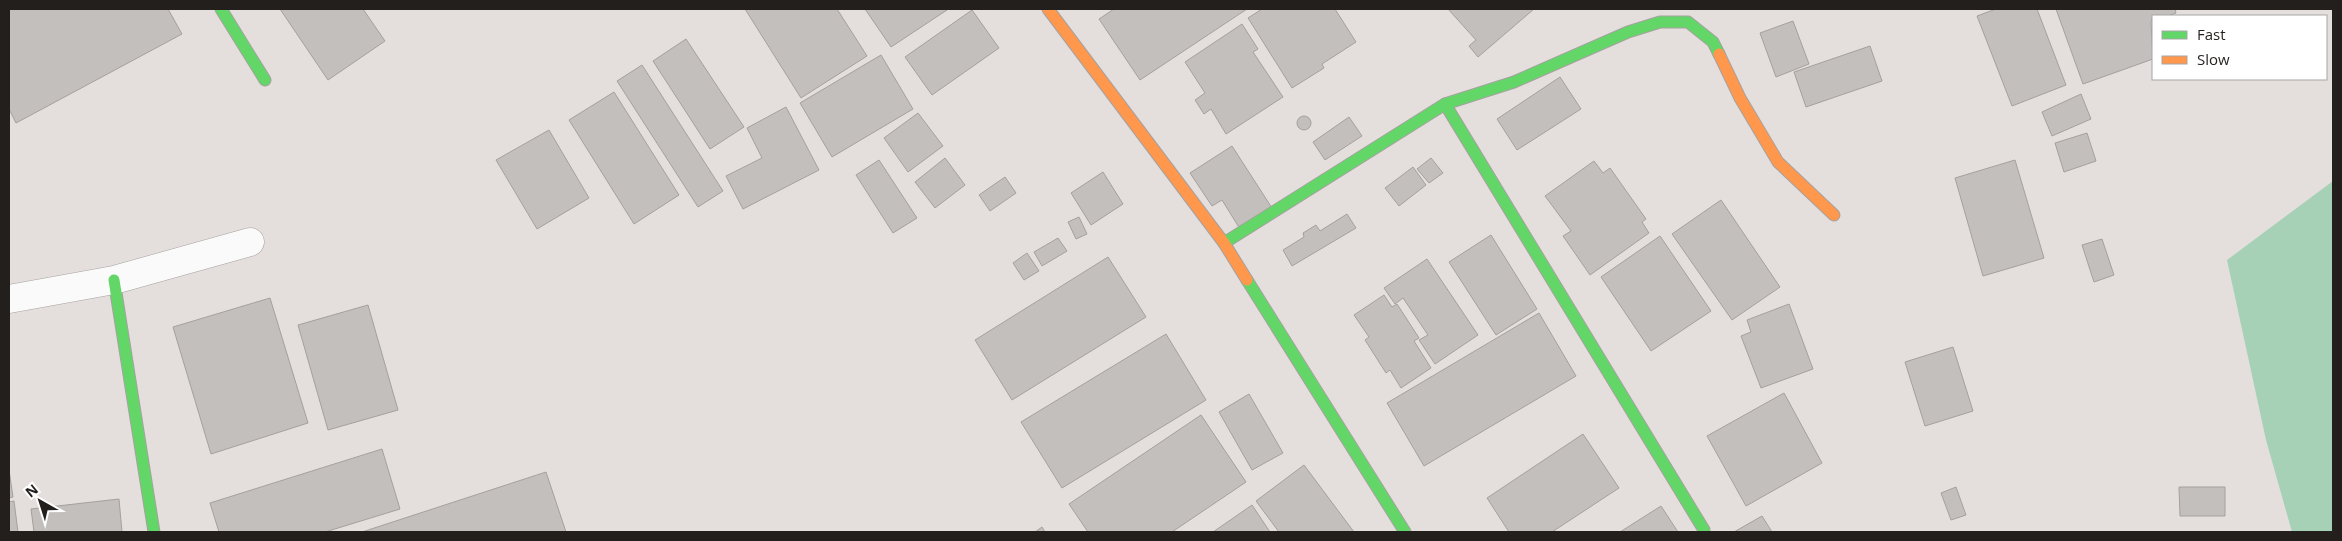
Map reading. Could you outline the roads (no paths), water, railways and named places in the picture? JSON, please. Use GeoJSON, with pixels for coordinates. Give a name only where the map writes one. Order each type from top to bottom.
{"type":"FeatureCollection","features":[{"type":"Feature","properties":{"kind":"street"},"geometry":{"type":"LineString","coordinates":[[222,9],[265,80]]}},
{"type":"Feature","properties":{"kind":"street"},"geometry":{"type":"LineString","coordinates":[[1048,9],[1224,243],[1405,532]]}},
{"type":"Feature","properties":{"kind":"street"},"geometry":{"type":"LineString","coordinates":[[1224,243],[1445,104],[1514,82],[1628,32],[1691,15],[1713,42],[1740,98],[1778,162],[1834,215]]}},
{"type":"Feature","properties":{"kind":"street"},"geometry":{"type":"LineString","coordinates":[[1445,104],[1704,530]]}},
{"type":"Feature","properties":{"kind":"street"},"geometry":{"type":"LineString","coordinates":[[9,299],[114,280],[250,242]]}},
{"type":"Feature","properties":{"kind":"street"},"geometry":{"type":"LineString","coordinates":[[114,280],[154,532]]}}]}
